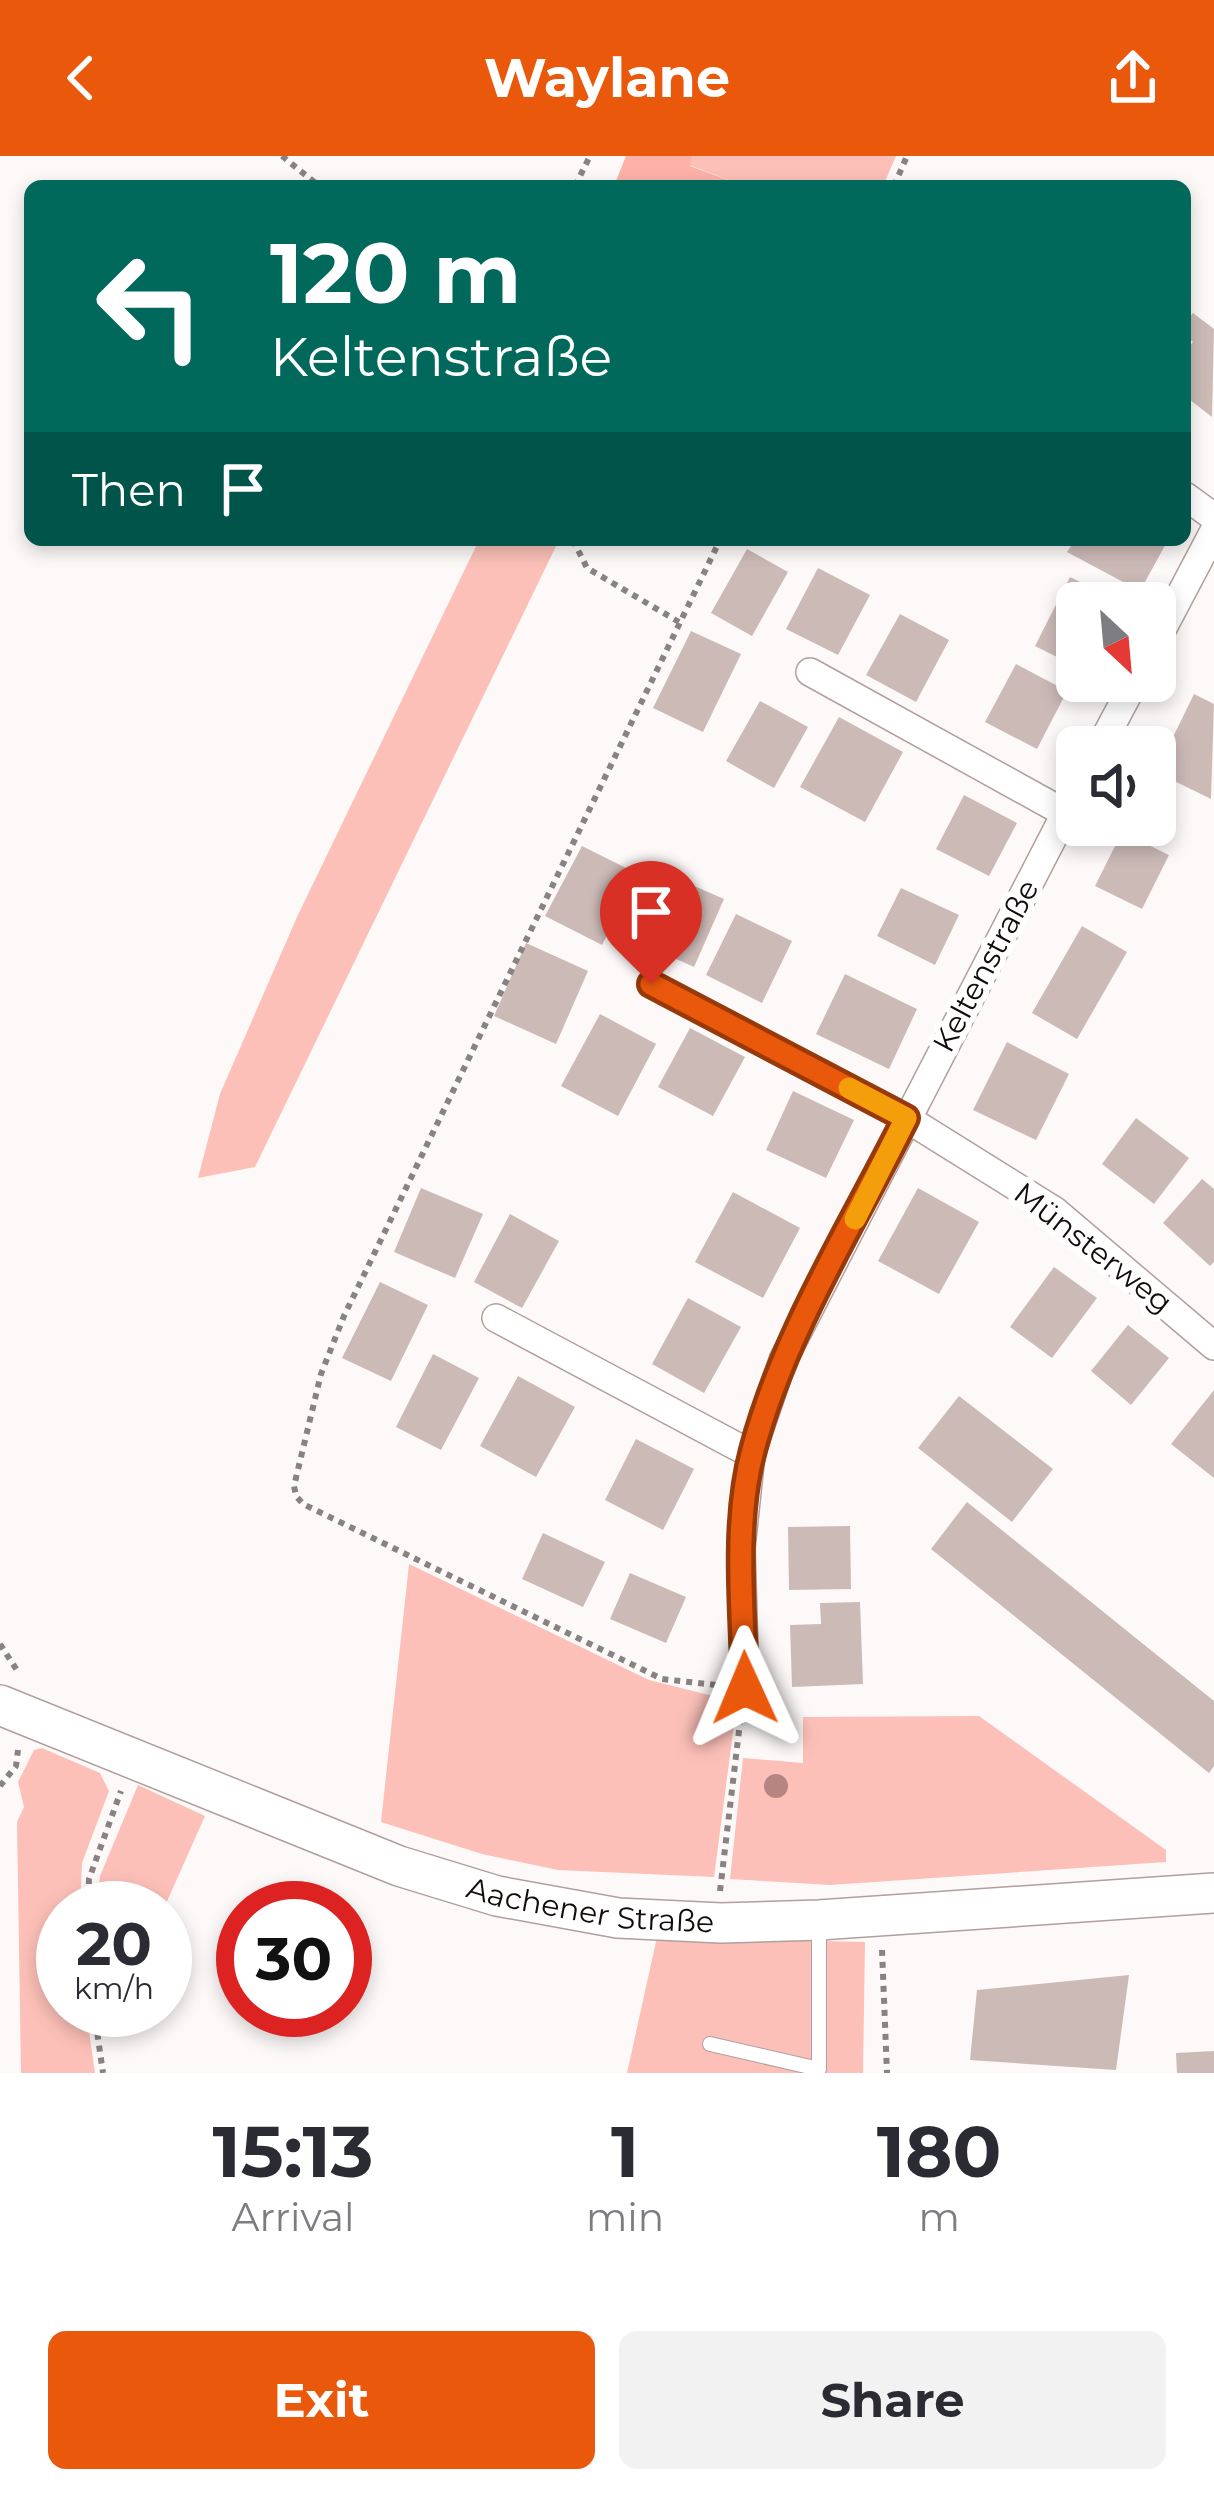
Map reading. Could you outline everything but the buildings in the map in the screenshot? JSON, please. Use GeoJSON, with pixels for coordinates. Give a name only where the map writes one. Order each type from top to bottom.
{"type":"FeatureCollection","features":[{"type":"Feature","properties":{"kind":"main road","name":"Aachener Straße"},"geometry":{"type":"LineString","coordinates":[[9,1689],[132,1760],[399,1866],[497,1896],[618,1918],[721,1924],[819,1920],[1214,1893]]}},
{"type":"Feature","properties":{"kind":"street"},"geometry":{"type":"LineString","coordinates":[[1176,603],[1214,531]]}},
{"type":"Feature","properties":{"kind":"street","name":"Keltenstraße"},"geometry":{"type":"LineString","coordinates":[[810,672],[1056,795]]}},
{"type":"Feature","properties":{"kind":"street","name":"Keltenstraße"},"geometry":{"type":"LineString","coordinates":[[745,1688],[741,1548],[752,1454],[783,1360],[1056,831]]}},
{"type":"Feature","properties":{"kind":"street"},"geometry":{"type":"LineString","coordinates":[[651,984],[906,1118]]}},
{"type":"Feature","properties":{"kind":"street","name":"Münsterweg"},"geometry":{"type":"LineString","coordinates":[[906,1118],[1055,1211],[1214,1346]]}},
{"type":"Feature","properties":{"kind":"street"},"geometry":{"type":"LineString","coordinates":[[496,1318],[752,1454]]}},
{"type":"Feature","properties":{"kind":"lane"},"geometry":{"type":"LineString","coordinates":[[710,2044],[819,2069],[819,1920]]}},
{"type":"Feature","properties":{"kind":"path"},"geometry":{"type":"LineString","coordinates":[[282,156],[312,180]]}},
{"type":"Feature","properties":{"kind":"path"},"geometry":{"type":"LineString","coordinates":[[576,546],[587,568],[679,622]]}},
{"type":"Feature","properties":{"kind":"path"},"geometry":{"type":"LineString","coordinates":[[718,546],[344,1316],[321,1374],[294,1486],[303,1504],[662,1678],[745,1688],[720,1888]]}},
{"type":"Feature","properties":{"kind":"path"},"geometry":{"type":"LineString","coordinates":[[0,1662],[9,1689]]}},
{"type":"Feature","properties":{"kind":"path"},"geometry":{"type":"LineString","coordinates":[[88,1881],[132,1760]]}},
{"type":"Feature","properties":{"kind":"path"},"geometry":{"type":"LineString","coordinates":[[880,1916],[887,2073]]}},
{"type":"Feature","properties":{"kind":"path"},"geometry":{"type":"LineString","coordinates":[[98,2037],[103,2073]]}},
{"type":"Feature","properties":{"kind":"shaded area"},"geometry":{"type":"Polygon","coordinates":[[[626,156],[692,156],[690,166],[728,180],[616,180],[626,156]]]}},
{"type":"Feature","properties":{"kind":"shaded area"},"geometry":{"type":"Polygon","coordinates":[[[692,156],[896,156],[886,180],[728,180],[689,165],[692,156]]]}},
{"type":"Feature","properties":{"kind":"shaded area"},"geometry":{"type":"Polygon","coordinates":[[[476,546],[556,546],[255,1167],[198,1178],[220,1094],[297,917],[476,546]]]}},
{"type":"Feature","properties":{"kind":"shaded area"},"geometry":{"type":"Polygon","coordinates":[[[409,1564],[649,1680],[737,1702],[714,1877],[558,1870],[482,1854],[381,1822],[409,1564]]]}},
{"type":"Feature","properties":{"kind":"shaded area"},"geometry":{"type":"Polygon","coordinates":[[[979,1716],[1166,1850],[1166,1862],[830,1885],[730,1879],[743,1758],[803,1763],[803,1717],[979,1716]]]}},
{"type":"Feature","properties":{"kind":"shaded area"},"geometry":{"type":"Polygon","coordinates":[[[42,1748],[100,1773],[109,1791],[82,1863],[81,1881],[36,1881],[36,2037],[90,2037],[95,2073],[21,2073],[17,1822],[24,1807],[18,1782],[34,1750],[42,1748]]]}},
{"type":"Feature","properties":{"kind":"shaded area"},"geometry":{"type":"Polygon","coordinates":[[[138,1785],[205,1816],[176,1881],[100,1881],[138,1785]]]}},
{"type":"Feature","properties":{"kind":"shaded area"},"geometry":{"type":"Polygon","coordinates":[[[657,1937],[865,1942],[863,2073],[627,2073],[657,1937]]]}},
{"type":"Feature","properties":{"kind":"slow traffic"},"geometry":{"type":"LineString","coordinates":[[849,1088],[906,1118],[855,1219]]}},
{"type":"Feature","properties":{"kind":"route"},"geometry":{"type":"LineString","coordinates":[[651,984],[906,1118],[783,1360],[752,1454],[741,1548],[745,1688]]}}]}
